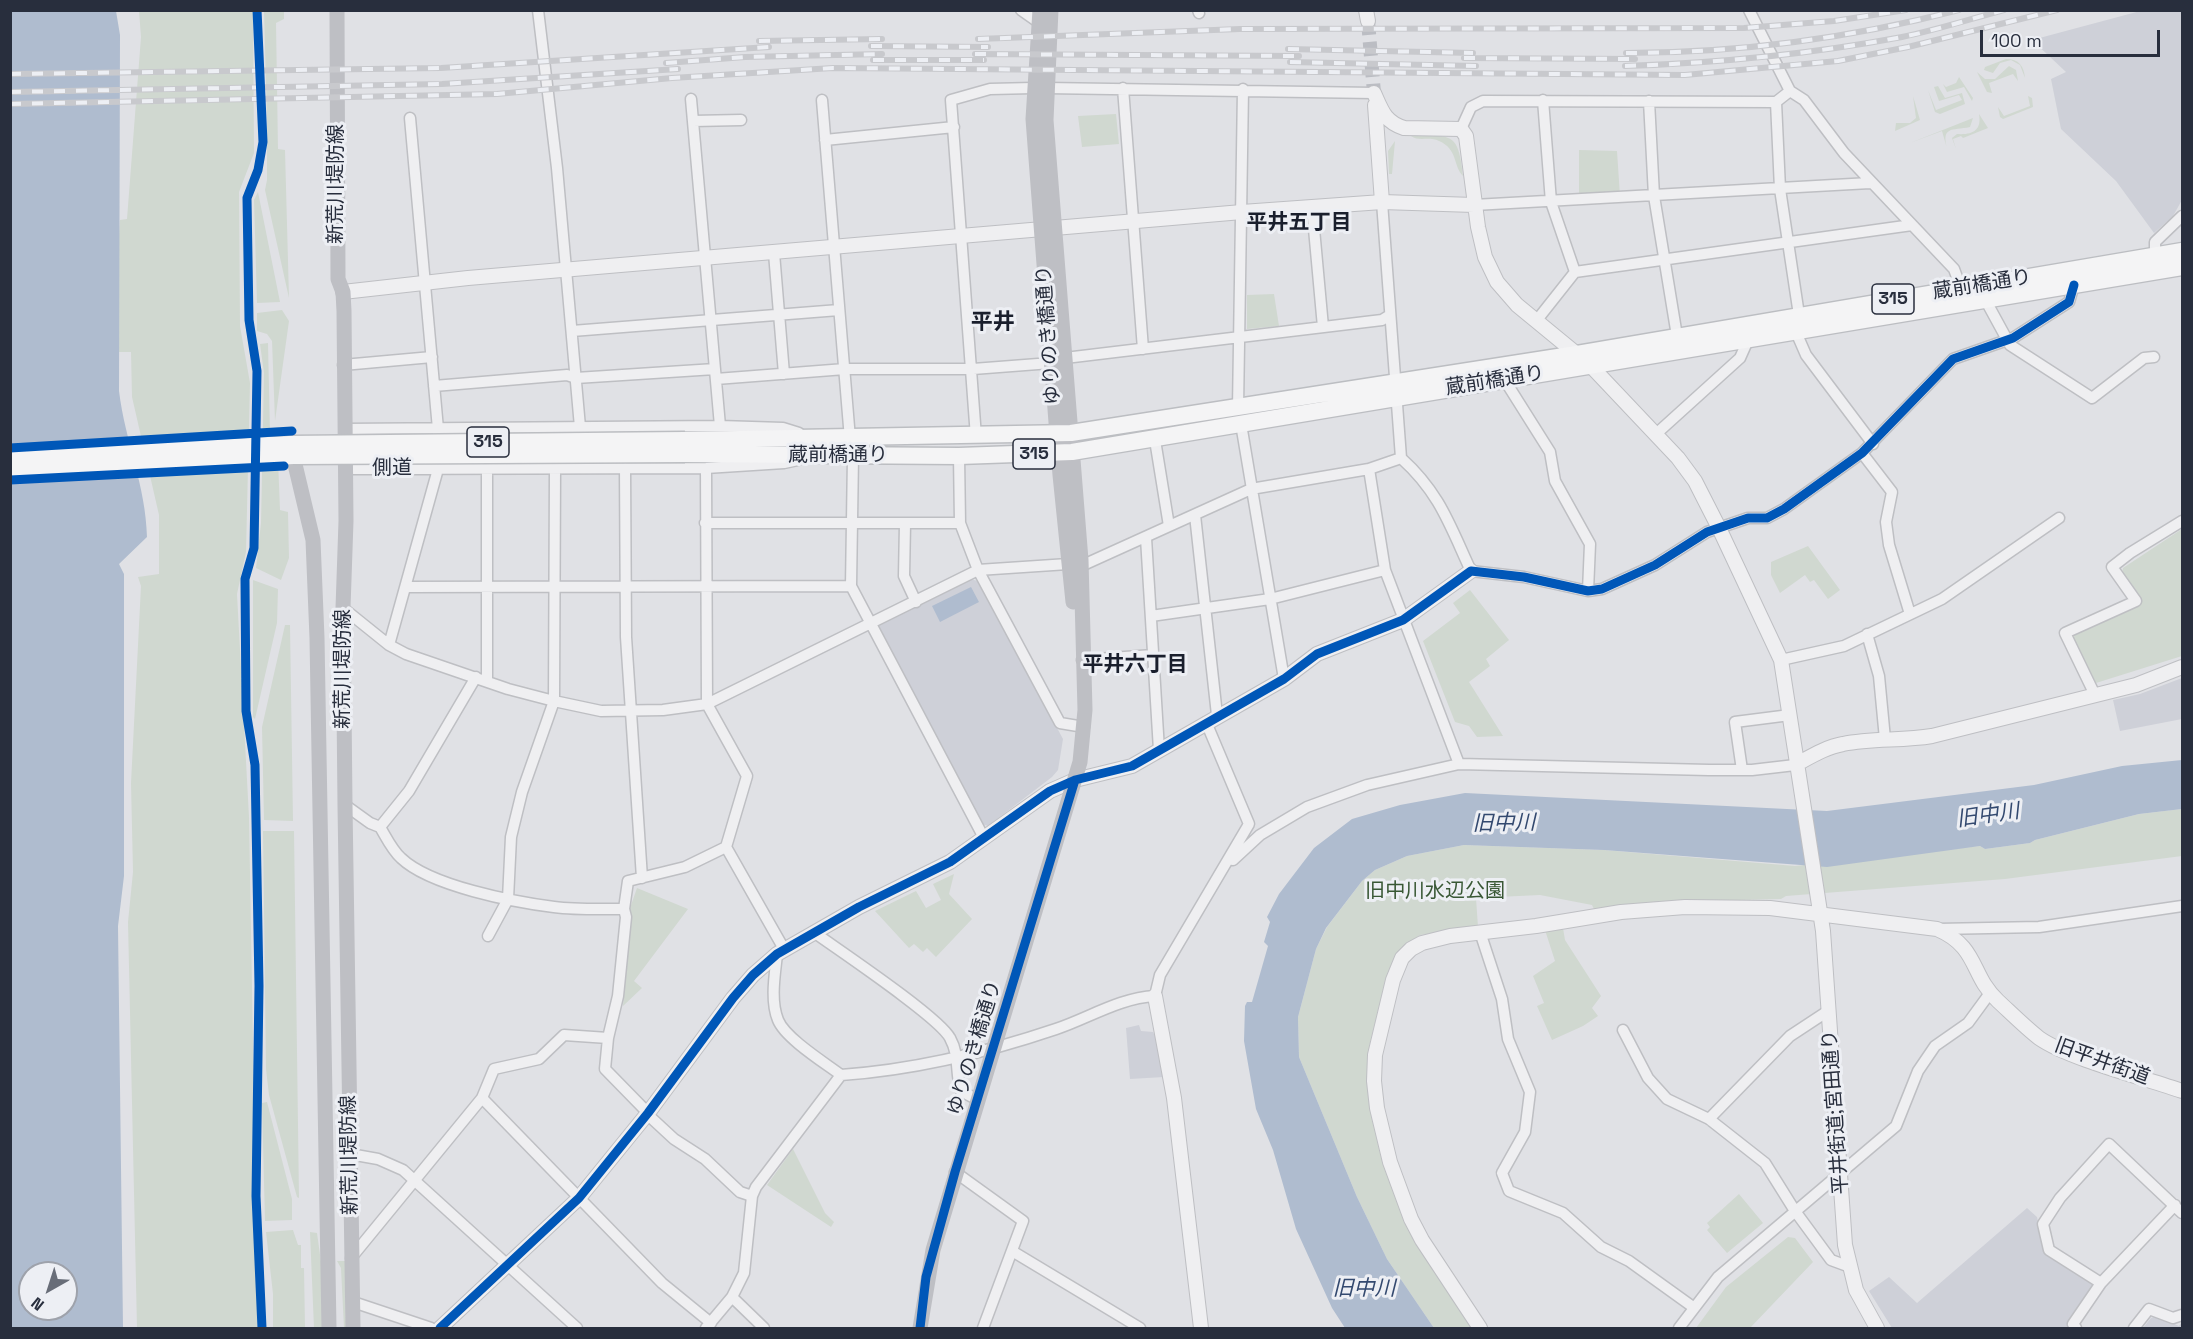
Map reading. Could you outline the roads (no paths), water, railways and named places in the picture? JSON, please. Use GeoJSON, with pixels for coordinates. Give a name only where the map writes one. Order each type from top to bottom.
{"type":"FeatureCollection","features":[{"type":"Feature","properties":{"kind":"main road","name":"新荒川堤防線"},"geometry":{"type":"LineString","coordinates":[[337,10],[338,268],[343,292],[346,470],[346,582],[343,608],[353,1329]]}},
{"type":"Feature","properties":{"kind":"main road","name":"ゆりのき橋通り"},"geometry":{"type":"LineString","coordinates":[[1040,88],[1051,10]]}},
{"type":"Feature","properties":{"kind":"main road","name":"ゆりのき橋通り"},"geometry":{"type":"LineString","coordinates":[[920,1329],[926,1277],[955,1172],[1075,780],[1080,762],[1084,727],[1082,660],[1048,230],[1040,88],[1039,16]]}},
{"type":"Feature","properties":{"kind":"main road","name":"蔵前橋通り"},"geometry":{"type":"LineString","coordinates":[[1402,386],[1421,393],[1748,340],[1797,323],[1961,288],[2182,251]]}},
{"type":"Feature","properties":{"kind":"main road","name":"蔵前橋通り"},"geometry":{"type":"LineString","coordinates":[[292,450],[816,447],[850,439],[1064,434],[1240,416],[1378,393],[1402,386],[1540,359],[1677,336],[1986,301],[2182,267]]}},
{"type":"Feature","properties":{"kind":"main road","name":"蔵前橋通り"},"geometry":{"type":"LineString","coordinates":[[816,447],[853,456],[1065,453],[1155,440],[1240,416]]}},
{"type":"Feature","properties":{"kind":"main road","name":"新荒川堤防線"},"geometry":{"type":"LineString","coordinates":[[292,450],[313,540],[328,1329]]}},
{"type":"Feature","properties":{"kind":"main road","name":"315"},"geometry":{"type":"LineString","coordinates":[[10,457],[292,450]]}},
{"type":"Feature","properties":{"kind":"main road","name":"315"},"geometry":{"type":"LineString","coordinates":[[10,471],[292,450]]}},
{"type":"Feature","properties":{"kind":"main road"},"geometry":{"type":"LineString","coordinates":[[327,1277],[337,1287],[339,1329]]}},
{"type":"Feature","properties":{"kind":"street"},"geometry":{"type":"LineString","coordinates":[[538,10],[556,157],[580,427]]}},
{"type":"Feature","properties":{"kind":"street"},"geometry":{"type":"LineString","coordinates":[[1021,10],[1039,16]]}},
{"type":"Feature","properties":{"kind":"street"},"geometry":{"type":"LineString","coordinates":[[1749,10],[1790,91],[1804,100],[1825,130],[1870,183],[1954,269],[1961,288]]}},
{"type":"Feature","properties":{"kind":"street"},"geometry":{"type":"LineString","coordinates":[[976,437],[973,369],[951,100],[990,89],[1040,88],[1243,89],[1374,93]]}},
{"type":"Feature","properties":{"kind":"street"},"geometry":{"type":"LineString","coordinates":[[1123,88],[1143,349]]}},
{"type":"Feature","properties":{"kind":"street"},"geometry":{"type":"LineString","coordinates":[[1243,89],[1240,416],[1284,679]]}},
{"type":"Feature","properties":{"kind":"street"},"geometry":{"type":"LineString","coordinates":[[1377,153],[1393,132],[1404,129],[1461,129],[1471,107],[1483,101],[1776,102],[1790,91]]}},
{"type":"Feature","properties":{"kind":"street"},"geometry":{"type":"LineString","coordinates":[[1374,93],[1385,118],[1404,129]]}},
{"type":"Feature","properties":{"kind":"street"},"geometry":{"type":"LineString","coordinates":[[1374,93],[1390,315],[1402,386],[1401,458]]}},
{"type":"Feature","properties":{"kind":"street"},"geometry":{"type":"LineString","coordinates":[[691,99],[720,426]]}},
{"type":"Feature","properties":{"kind":"street"},"geometry":{"type":"LineString","coordinates":[[822,100],[850,439]]}},
{"type":"Feature","properties":{"kind":"street"},"geometry":{"type":"LineString","coordinates":[[1543,100],[1551,202],[1575,272]]}},
{"type":"Feature","properties":{"kind":"street"},"geometry":{"type":"LineString","coordinates":[[1649,101],[1654,196],[1677,336]]}},
{"type":"Feature","properties":{"kind":"street"},"geometry":{"type":"LineString","coordinates":[[1776,102],[1780,189],[1789,242],[1797,323],[1806,355],[1873,444]]}},
{"type":"Feature","properties":{"kind":"street"},"geometry":{"type":"LineString","coordinates":[[389,645],[438,469],[438,429],[410,117]]}},
{"type":"Feature","properties":{"kind":"street"},"geometry":{"type":"LineString","coordinates":[[693,121],[741,120]]}},
{"type":"Feature","properties":{"kind":"street"},"geometry":{"type":"LineString","coordinates":[[825,140],[954,127]]}},
{"type":"Feature","properties":{"kind":"street","name":"平井街道;宮田通り"},"geometry":{"type":"LineString","coordinates":[[1461,129],[1468,140],[1474,205],[1490,269],[1507,296],[1590,365],[1656,434],[1695,482],[1781,660],[1795,765],[1821,914],[1842,1172],[1845,1245],[1850,1267],[1866,1311],[1877,1329]]}},
{"type":"Feature","properties":{"kind":"street"},"geometry":{"type":"LineString","coordinates":[[343,292],[1242,212],[1382,202],[1474,205],[1870,183]]}},
{"type":"Feature","properties":{"kind":"street"},"geometry":{"type":"LineString","coordinates":[[1312,207],[1323,327]]}},
{"type":"Feature","properties":{"kind":"street"},"geometry":{"type":"LineString","coordinates":[[2155,256],[2155,242],[2182,216]]}},
{"type":"Feature","properties":{"kind":"street"},"geometry":{"type":"LineString","coordinates":[[1538,320],[1575,272],[1912,225]]}},
{"type":"Feature","properties":{"kind":"street"},"geometry":{"type":"LineString","coordinates":[[774,253],[784,374]]}},
{"type":"Feature","properties":{"kind":"street"},"geometry":{"type":"LineString","coordinates":[[440,1329],[579,1198],[648,1113],[733,998],[753,975],[781,952],[859,907],[941,867],[1050,791],[1075,780],[1120,770],[1159,750],[1284,679],[1317,654],[1404,620],[1471,571],[1524,577],[1588,591],[1602,589],[1655,565],[1707,532],[1748,518],[1767,518],[1785,509],[1873,444],[1953,359],[2007,340],[2069,302],[2074,285]]}},
{"type":"Feature","properties":{"kind":"street"},"geometry":{"type":"LineString","coordinates":[[1986,301],[2010,345],[2092,398],[2144,358],[2154,357]]}},
{"type":"Feature","properties":{"kind":"street"},"geometry":{"type":"LineString","coordinates":[[572,331],[839,310]]}},
{"type":"Feature","properties":{"kind":"street"},"geometry":{"type":"LineString","coordinates":[[434,386],[567,375],[576,378],[784,374],[845,369],[973,369],[1382,320],[1390,315]]}},
{"type":"Feature","properties":{"kind":"street"},"geometry":{"type":"LineString","coordinates":[[1656,434],[1740,358],[1748,340]]}},
{"type":"Feature","properties":{"kind":"street"},"geometry":{"type":"LineString","coordinates":[[343,365],[432,357]]}},
{"type":"Feature","properties":{"kind":"street"},"geometry":{"type":"LineString","coordinates":[[1504,379],[1550,452],[1554,481],[1590,544],[1588,591]]}},
{"type":"Feature","properties":{"kind":"street"},"geometry":{"type":"LineString","coordinates":[[345,429],[720,426],[783,428],[816,447]]}},
{"type":"Feature","properties":{"kind":"street"},"geometry":{"type":"LineString","coordinates":[[1155,440],[1169,526]]}},
{"type":"Feature","properties":{"kind":"street","name":"側道"},"geometry":{"type":"LineString","coordinates":[[346,470],[705,468],[784,463],[816,447]]}},
{"type":"Feature","properties":{"kind":"street"},"geometry":{"type":"LineString","coordinates":[[1862,453],[1892,492],[1886,522],[1889,545],[1910,614]]}},
{"type":"Feature","properties":{"kind":"street"},"geometry":{"type":"LineString","coordinates":[[853,456],[850,586],[984,838]]}},
{"type":"Feature","properties":{"kind":"street"},"geometry":{"type":"LineString","coordinates":[[959,456],[960,523],[978,570],[1060,723],[1084,727]]}},
{"type":"Feature","properties":{"kind":"street"},"geometry":{"type":"LineString","coordinates":[[343,608],[389,645],[406,654],[554,701],[601,711],[663,710],[707,704],[978,570],[1074,565],[1146,538],[1251,489],[1369,469],[1401,458]]}},
{"type":"Feature","properties":{"kind":"street"},"geometry":{"type":"LineString","coordinates":[[1401,458],[1422,476],[1434,493],[1471,571]]}},
{"type":"Feature","properties":{"kind":"street"},"geometry":{"type":"LineString","coordinates":[[625,468],[625,586],[642,878]]}},
{"type":"Feature","properties":{"kind":"street"},"geometry":{"type":"LineString","coordinates":[[705,468],[707,704],[747,776],[726,847],[781,952],[774,1000],[778,1021],[790,1035],[841,1075]]}},
{"type":"Feature","properties":{"kind":"street"},"geometry":{"type":"LineString","coordinates":[[380,827],[409,791],[482,679],[487,588],[487,469]]}},
{"type":"Feature","properties":{"kind":"street"},"geometry":{"type":"LineString","coordinates":[[488,936],[508,899],[511,837],[522,792],[554,701],[555,469]]}},
{"type":"Feature","properties":{"kind":"street"},"geometry":{"type":"LineString","coordinates":[[1369,469],[1384,570],[1459,764]]}},
{"type":"Feature","properties":{"kind":"street"},"geometry":{"type":"LineString","coordinates":[[1195,515],[1206,608],[1212,719],[1249,824],[1227,866],[1161,975],[1155,996],[1174,1098],[1201,1329]]}},
{"type":"Feature","properties":{"kind":"street"},"geometry":{"type":"LineString","coordinates":[[1781,660],[1844,646],[1950,594],[2059,518]]}},
{"type":"Feature","properties":{"kind":"street"},"geometry":{"type":"LineString","coordinates":[[2095,695],[2065,633],[2136,601],[2112,567],[2130,553],[2182,521]]}},
{"type":"Feature","properties":{"kind":"street"},"geometry":{"type":"LineString","coordinates":[[705,523],[960,523]]}},
{"type":"Feature","properties":{"kind":"street"},"geometry":{"type":"LineString","coordinates":[[905,524],[904,576],[916,602]]}},
{"type":"Feature","properties":{"kind":"street"},"geometry":{"type":"LineString","coordinates":[[1146,538],[1159,750]]}},
{"type":"Feature","properties":{"kind":"street"},"geometry":{"type":"LineString","coordinates":[[1151,616],[1269,599],[1384,570]]}},
{"type":"Feature","properties":{"kind":"street"},"geometry":{"type":"LineString","coordinates":[[407,587],[850,586]]}},
{"type":"Feature","properties":{"kind":"street"},"geometry":{"type":"LineString","coordinates":[[1867,634],[1879,676],[1885,739]]}},
{"type":"Feature","properties":{"kind":"street"},"geometry":{"type":"LineString","coordinates":[[1082,660],[1153,655]]}},
{"type":"Feature","properties":{"kind":"street"},"geometry":{"type":"LineString","coordinates":[[1227,866],[1260,835],[1307,807],[1367,785],[1459,764],[1742,770],[1795,765],[1841,744],[1932,736],[2136,685],[2182,667]]}},
{"type":"Feature","properties":{"kind":"street"},"geometry":{"type":"LineString","coordinates":[[1742,770],[1735,722],[1790,715]]}},
{"type":"Feature","properties":{"kind":"street"},"geometry":{"type":"LineString","coordinates":[[345,805],[370,823],[380,827],[399,857],[414,868],[448,883],[508,899],[556,908],[624,909]]}},
{"type":"Feature","properties":{"kind":"street"},"geometry":{"type":"LineString","coordinates":[[726,847],[685,867],[628,881],[618,996],[608,1038],[605,1069],[675,1139],[705,1159],[740,1192],[752,1196]]}},
{"type":"Feature","properties":{"kind":"street","name":"旧平井街道"},"geometry":{"type":"LineString","coordinates":[[1480,1329],[1422,1240],[1411,1219],[1390,1161],[1374,1081],[1374,1055],[1387,1002],[1402,958],[1422,943],[1480,932],[1664,908],[1738,906],[1937,929],[1955,936],[1965,946],[1990,993],[2041,1039],[2069,1053],[2182,1091]]}},
{"type":"Feature","properties":{"kind":"street"},"geometry":{"type":"LineString","coordinates":[[1937,929],[2039,927],[2182,906]]}},
{"type":"Feature","properties":{"kind":"street"},"geometry":{"type":"LineString","coordinates":[[1480,932],[1502,999],[1508,1039],[1530,1092],[1525,1132],[1502,1173],[1509,1191],[1563,1213],[1600,1247],[1629,1261],[1694,1307]]}},
{"type":"Feature","properties":{"kind":"street"},"geometry":{"type":"LineString","coordinates":[[815,933],[924,1013],[949,1035],[958,1056],[956,1078],[962,1091],[978,1100]]}},
{"type":"Feature","properties":{"kind":"street"},"geometry":{"type":"LineString","coordinates":[[1678,1329],[1718,1276],[1896,1126],[1918,1071],[1929,1054],[1935,1046],[1968,1023],[1990,993]]}},
{"type":"Feature","properties":{"kind":"street"},"geometry":{"type":"LineString","coordinates":[[482,1098],[662,1283],[709,1326],[732,1297],[744,1273],[752,1196],[764,1176],[841,1075],[958,1056],[1056,1029],[1134,997],[1155,996]]}},
{"type":"Feature","properties":{"kind":"street"},"geometry":{"type":"LineString","coordinates":[[1709,1119],[1790,1036],[1828,1011]]}},
{"type":"Feature","properties":{"kind":"street"},"geometry":{"type":"LineString","coordinates":[[1623,1030],[1648,1078],[1667,1099],[1709,1119],[1766,1163],[1795,1211],[1832,1260],[1850,1267]]}},
{"type":"Feature","properties":{"kind":"street"},"geometry":{"type":"LineString","coordinates":[[351,1258],[482,1098],[494,1069],[539,1059],[564,1035],[608,1038]]}},
{"type":"Feature","properties":{"kind":"street"},"geometry":{"type":"LineString","coordinates":[[2076,1329],[2073,1324],[2101,1283],[2179,1209],[2109,1144],[2060,1198],[2043,1224],[2049,1250],[2101,1283]]}},
{"type":"Feature","properties":{"kind":"street"},"geometry":{"type":"LineString","coordinates":[[350,1154],[393,1164],[415,1180],[578,1329]]}},
{"type":"Feature","properties":{"kind":"street"},"geometry":{"type":"LineString","coordinates":[[955,1172],[1023,1221],[983,1329]]}},
{"type":"Feature","properties":{"kind":"street"},"geometry":{"type":"LineString","coordinates":[[1012,1251],[1140,1329]]}},
{"type":"Feature","properties":{"kind":"street"},"geometry":{"type":"LineString","coordinates":[[732,1297],[764,1329]]}},
{"type":"Feature","properties":{"kind":"street"},"geometry":{"type":"LineString","coordinates":[[353,1302],[431,1329]]}},
{"type":"Feature","properties":{"kind":"street"},"geometry":{"type":"LineString","coordinates":[[2134,1329],[2149,1309],[2173,1318],[2182,1315]]}},
{"type":"Feature","properties":{"kind":"water"},"geometry":{"type":"Polygon","coordinates":[[[10,11],[116,11],[120,35],[119,391],[143,500],[147,537],[119,564],[124,574],[124,876],[118,926],[123,1328],[11,1328],[10,11]]]}},
{"type":"Feature","properties":{"kind":"water"},"geometry":{"type":"Polygon","coordinates":[[[971,587],[979,602],[940,622],[932,606],[971,587]]]}},
{"type":"Feature","properties":{"kind":"water","name":"旧中川"},"geometry":{"type":"Polygon","coordinates":[[[2182,760],[2182,809],[2139,814],[2030,843],[1985,849],[1980,846],[1827,867],[1604,850],[1464,845],[1407,856],[1375,870],[1362,881],[1326,928],[1316,949],[1298,1017],[1299,1057],[1357,1197],[1387,1259],[1434,1328],[1345,1328],[1332,1308],[1296,1229],[1273,1150],[1256,1109],[1244,1041],[1245,1006],[1247,1002],[1252,1002],[1268,946],[1264,942],[1270,922],[1267,917],[1279,894],[1314,848],[1352,819],[1400,805],[1465,793],[1827,811],[2034,785],[2122,766],[2182,760]]]}},
{"type":"Feature","properties":{"kind":"tunnel"},"geometry":{"type":"LineString","coordinates":[[1368,21],[1374,93]]}},
{"type":"Feature","properties":{"kind":"railway"},"geometry":{"type":"LineString","coordinates":[[978,39],[1240,29],[1744,28],[1834,21],[1906,10]]}},
{"type":"Feature","properties":{"kind":"railway"},"geometry":{"type":"LineString","coordinates":[[1626,53],[1710,50],[1794,42],[1877,29],[1959,10]]}},
{"type":"Feature","properties":{"kind":"railway"},"geometry":{"type":"LineString","coordinates":[[1625,66],[1730,60],[1868,43],[1941,28],[2004,10]]}},
{"type":"Feature","properties":{"kind":"railway"},"geometry":{"type":"LineString","coordinates":[[10,104],[497,94],[672,78],[833,68],[1685,75],[1838,61],[1908,47],[2057,10]]}},
{"type":"Feature","properties":{"kind":"railway"},"geometry":{"type":"LineString","coordinates":[[759,41],[882,39]]}},
{"type":"Feature","properties":{"kind":"railway"},"geometry":{"type":"LineString","coordinates":[[871,46],[988,47]]}},
{"type":"Feature","properties":{"kind":"railway"},"geometry":{"type":"LineString","coordinates":[[10,74],[441,68],[769,47]]}},
{"type":"Feature","properties":{"kind":"railway"},"geometry":{"type":"LineString","coordinates":[[1288,49],[1473,53]]}},
{"type":"Feature","properties":{"kind":"railway"},"geometry":{"type":"LineString","coordinates":[[666,63],[745,57],[882,54]]}},
{"type":"Feature","properties":{"kind":"railway"},"geometry":{"type":"LineString","coordinates":[[975,54],[1299,56]]}},
{"type":"Feature","properties":{"kind":"railway"},"geometry":{"type":"LineString","coordinates":[[1464,58],[1635,59]]}},
{"type":"Feature","properties":{"kind":"railway"},"geometry":{"type":"LineString","coordinates":[[873,60],[984,60]]}},
{"type":"Feature","properties":{"kind":"railway"},"geometry":{"type":"LineString","coordinates":[[1290,62],[1476,66]]}},
{"type":"Feature","properties":{"kind":"railway"},"geometry":{"type":"LineString","coordinates":[[10,92],[442,84],[678,69]]}},
{"type":"Feature","properties":{"kind":"district","name":"平井五丁目"},"geometry":{"type":"Point","coordinates":[1299,223]}},
{"type":"Feature","properties":{"kind":"district","name":"平井"},"geometry":{"type":"Point","coordinates":[993,323]}},
{"type":"Feature","properties":{"kind":"district","name":"平井六丁目"},"geometry":{"type":"Point","coordinates":[1135,665]}},
{"type":"Feature","properties":{"kind":"park label","name":"旧中川水辺公園"},"geometry":{"type":"Point","coordinates":[1435,892]}}]}
